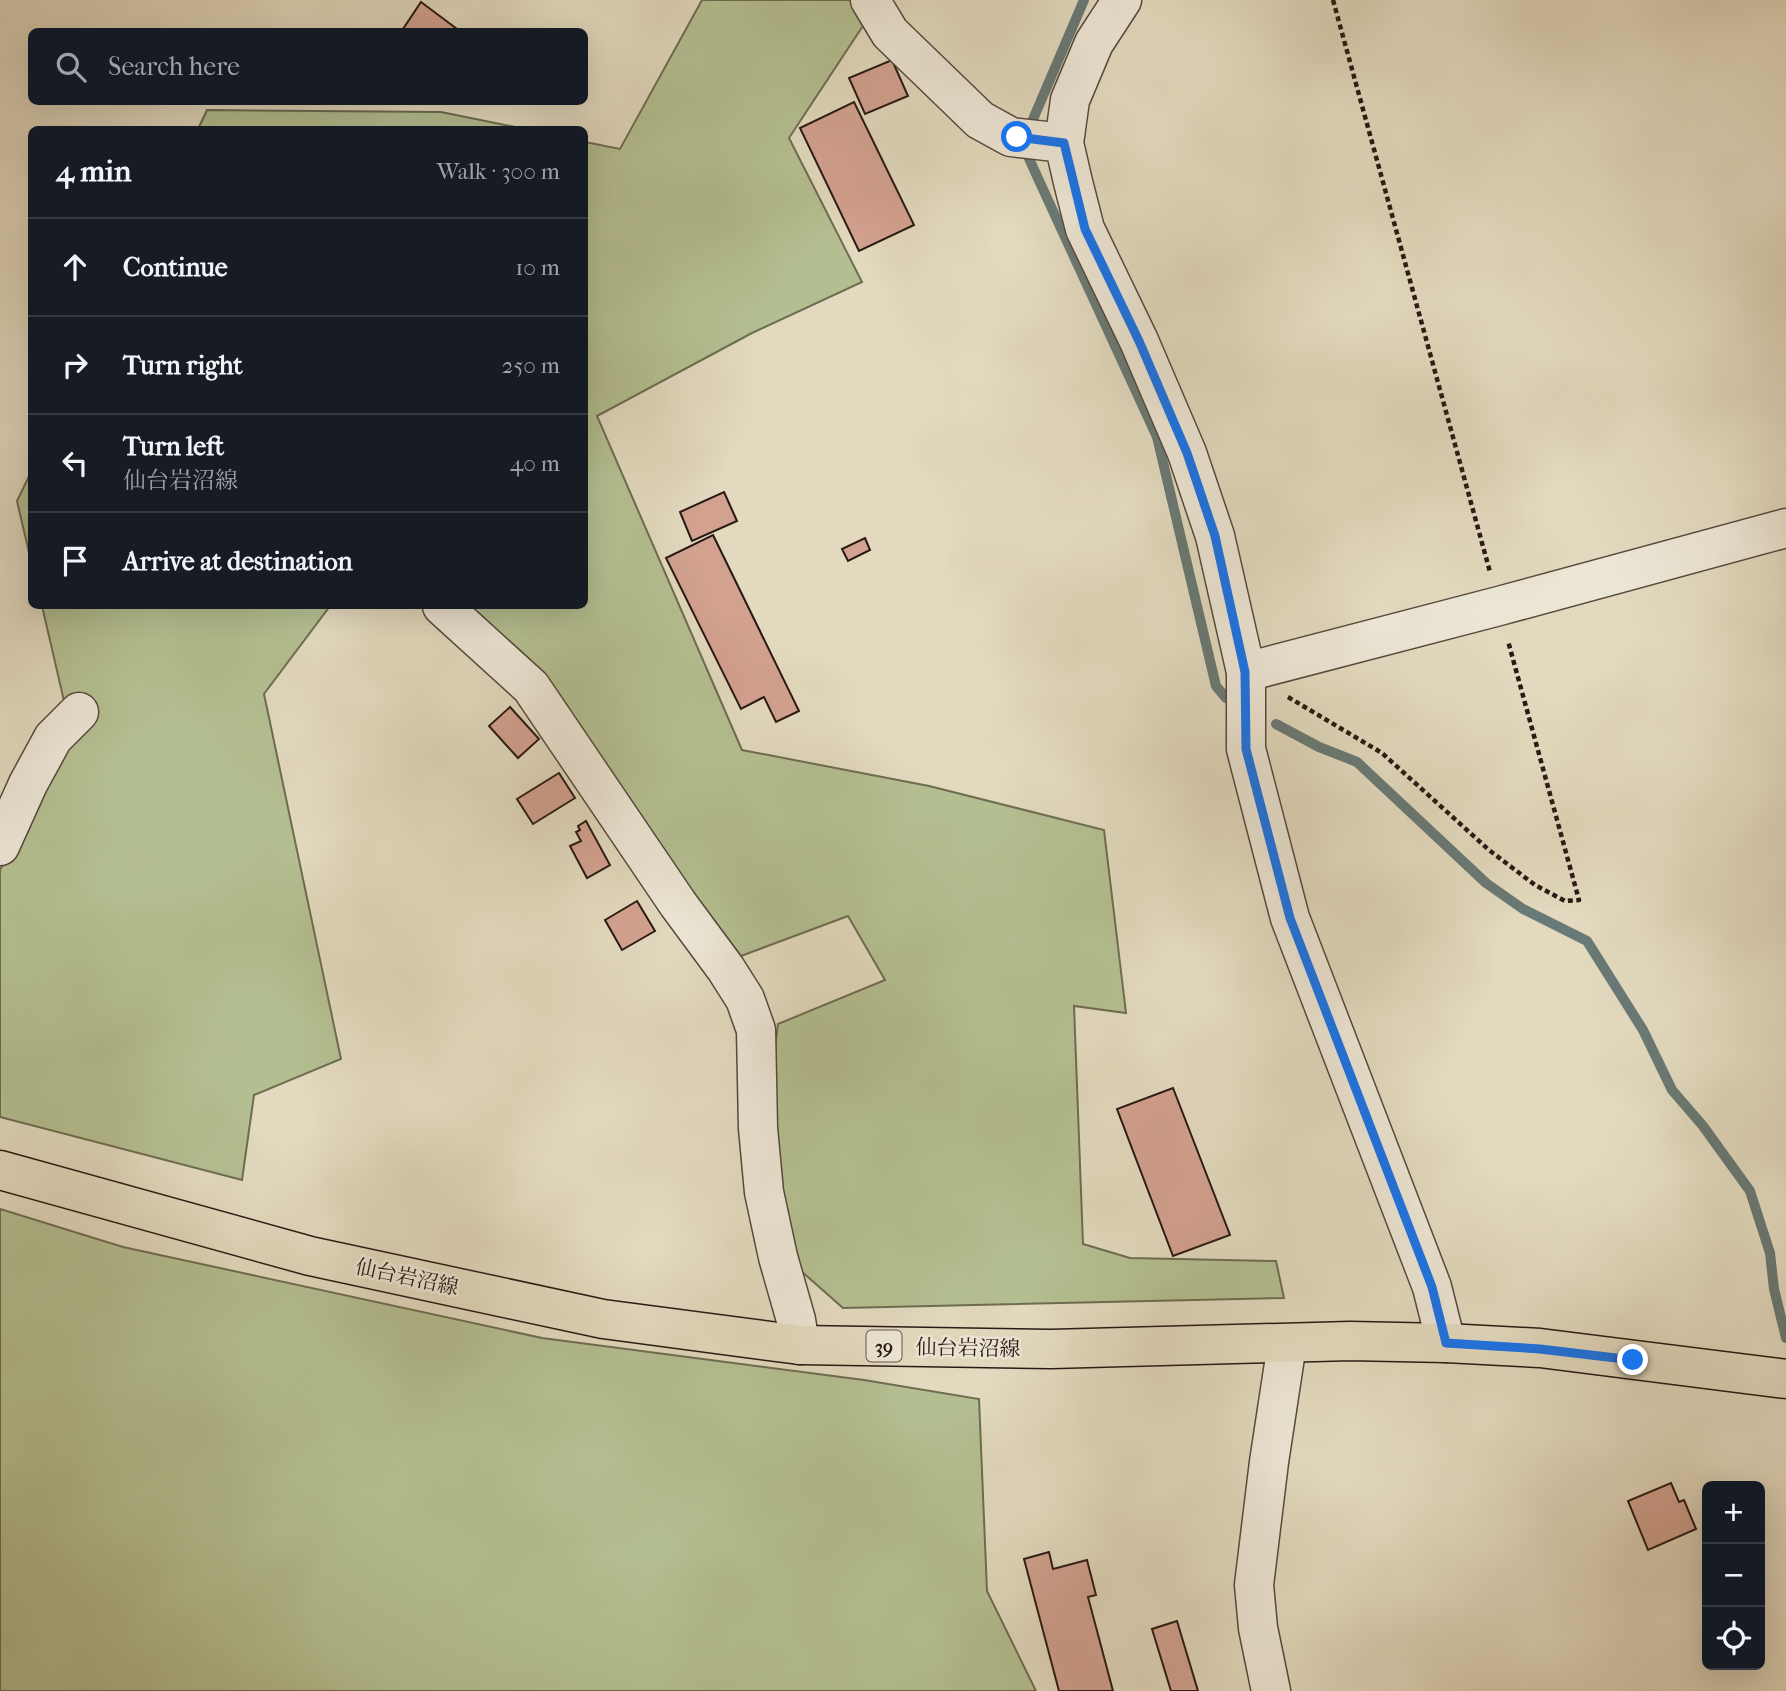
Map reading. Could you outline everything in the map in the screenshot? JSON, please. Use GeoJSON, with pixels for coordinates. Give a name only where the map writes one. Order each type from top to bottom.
{"type":"FeatureCollection","features":[{"type":"Feature","properties":{"kind":"main road","name":"仙台岩沼線"},"geometry":{"type":"LineString","coordinates":[[0,1170],[310,1256],[603,1320],[800,1345],[1051,1349],[1350,1342],[1446,1343],[1540,1349],[1786,1380]]}},
{"type":"Feature","properties":{"kind":"street"},"geometry":{"type":"LineString","coordinates":[[870,0],[890,33],[980,120],[1011,136],[1038,140]]}},
{"type":"Feature","properties":{"kind":"street"},"geometry":{"type":"LineString","coordinates":[[1038,140],[1070,100],[1094,43],[1122,0]]}},
{"type":"Feature","properties":{"kind":"street"},"geometry":{"type":"LineString","coordinates":[[1038,140],[1139,341],[1187,453],[1215,536],[1245,672],[1246,749],[1290,918],[1432,1287],[1446,1343]]}},
{"type":"Feature","properties":{"kind":"street"},"geometry":{"type":"LineString","coordinates":[[1245,672],[1499,607],[1786,528]]}},
{"type":"Feature","properties":{"kind":"street"},"geometry":{"type":"LineString","coordinates":[[445,609],[531,687],[745,999],[756,1030],[758,1128],[764,1192],[800,1345]]}},
{"type":"Feature","properties":{"kind":"street"},"geometry":{"type":"LineString","coordinates":[[0,846],[52,738],[79,712]]}},
{"type":"Feature","properties":{"kind":"street"},"geometry":{"type":"LineString","coordinates":[[1271,1691],[1258,1628],[1254,1586],[1267,1474],[1287,1344]]}},
{"type":"Feature","properties":{"kind":"path"},"geometry":{"type":"LineString","coordinates":[[1245,672],[1382,753],[1489,850],[1535,885],[1565,901],[1579,900],[1333,0]]}},
{"type":"Feature","properties":{"kind":"green space"},"geometry":{"type":"Polygon","coordinates":[[[702,0],[880,0],[789,138],[862,282],[752,333],[597,416],[742,750],[929,786],[1104,830],[1126,1013],[1074,1006],[1083,1244],[1130,1258],[1276,1261],[1284,1298],[843,1308],[784,1256],[764,1132],[778,1024],[885,980],[848,916],[741,956],[534,680],[428,609],[588,609],[588,143],[620,149],[702,0]]]}},
{"type":"Feature","properties":{"kind":"green space"},"geometry":{"type":"Polygon","coordinates":[[[207,110],[441,112],[510,126],[199,126],[207,110]]]}},
{"type":"Feature","properties":{"kind":"green space"},"geometry":{"type":"Polygon","coordinates":[[[28,478],[28,548],[17,501],[28,478]]]}},
{"type":"Feature","properties":{"kind":"green space"},"geometry":{"type":"Polygon","coordinates":[[[43,609],[328,609],[264,694],[341,1059],[254,1095],[242,1180],[0,1117],[0,870],[71,731],[43,609]]]}},
{"type":"Feature","properties":{"kind":"green space"},"geometry":{"type":"Polygon","coordinates":[[[0,1209],[123,1247],[542,1338],[864,1380],[979,1399],[987,1591],[1036,1691],[0,1691],[0,1209]]]}},
{"type":"Feature","properties":{"kind":"building"},"geometry":{"type":"Polygon","coordinates":[[[421,2],[456,28],[404,28],[421,2]]]}},
{"type":"Feature","properties":{"kind":"building"},"geometry":{"type":"Polygon","coordinates":[[[892,60],[908,96],[865,114],[849,78],[892,60]]]}},
{"type":"Feature","properties":{"kind":"building"},"geometry":{"type":"Polygon","coordinates":[[[854,102],[914,225],[859,251],[800,128],[854,102]]]}},
{"type":"Feature","properties":{"kind":"building"},"geometry":{"type":"Polygon","coordinates":[[[724,492],[737,521],[692,541],[680,512],[724,492]]]}},
{"type":"Feature","properties":{"kind":"building"},"geometry":{"type":"Polygon","coordinates":[[[713,535],[799,711],[776,722],[764,697],[741,709],[666,558],[713,535]]]}},
{"type":"Feature","properties":{"kind":"building"},"geometry":{"type":"Polygon","coordinates":[[[865,538],[870,550],[848,561],[842,549],[865,538]]]}},
{"type":"Feature","properties":{"kind":"building"},"geometry":{"type":"Polygon","coordinates":[[[510,707],[539,739],[518,758],[489,726],[510,707]]]}},
{"type":"Feature","properties":{"kind":"building"},"geometry":{"type":"Polygon","coordinates":[[[559,773],[575,798],[533,824],[517,799],[559,773]]]}},
{"type":"Feature","properties":{"kind":"building"},"geometry":{"type":"Polygon","coordinates":[[[586,821],[610,865],[587,878],[570,846],[581,841],[576,832],[580,830],[578,826],[586,821]]]}},
{"type":"Feature","properties":{"kind":"building"},"geometry":{"type":"Polygon","coordinates":[[[637,901],[655,931],[622,950],[605,920],[637,901]]]}},
{"type":"Feature","properties":{"kind":"building"},"geometry":{"type":"Polygon","coordinates":[[[1173,1088],[1230,1235],[1173,1256],[1117,1109],[1173,1088]]]}},
{"type":"Feature","properties":{"kind":"building"},"geometry":{"type":"Polygon","coordinates":[[[1671,1483],[1679,1502],[1684,1500],[1696,1529],[1648,1550],[1628,1501],[1671,1483]]]}},
{"type":"Feature","properties":{"kind":"building"},"geometry":{"type":"Polygon","coordinates":[[[1049,1552],[1053,1569],[1087,1560],[1096,1595],[1088,1597],[1113,1691],[1059,1691],[1024,1559],[1049,1552]]]}},
{"type":"Feature","properties":{"kind":"building"},"geometry":{"type":"Polygon","coordinates":[[[1177,1621],[1198,1691],[1171,1691],[1152,1629],[1177,1621]]]}},
{"type":"Feature","properties":{"kind":"waterway"},"geometry":{"type":"LineString","coordinates":[[1028,131],[1084,0]]}},
{"type":"Feature","properties":{"kind":"waterway"},"geometry":{"type":"LineString","coordinates":[[1028,146],[1027,154],[1157,437],[1216,686],[1226,698]]}},
{"type":"Feature","properties":{"kind":"waterway"},"geometry":{"type":"LineString","coordinates":[[1276,724],[1319,747],[1357,762],[1486,883],[1523,909],[1587,941],[1643,1030],[1672,1090],[1703,1126],[1750,1191],[1770,1253],[1774,1289],[1786,1338]]}},
{"type":"Feature","properties":{"kind":"route"},"geometry":{"type":"LineString","coordinates":[[1017,137],[1064,143],[1085,229],[1139,341],[1187,453],[1215,536],[1245,672],[1246,749],[1290,918],[1432,1287],[1446,1343],[1540,1349],[1633,1360]]}}]}
